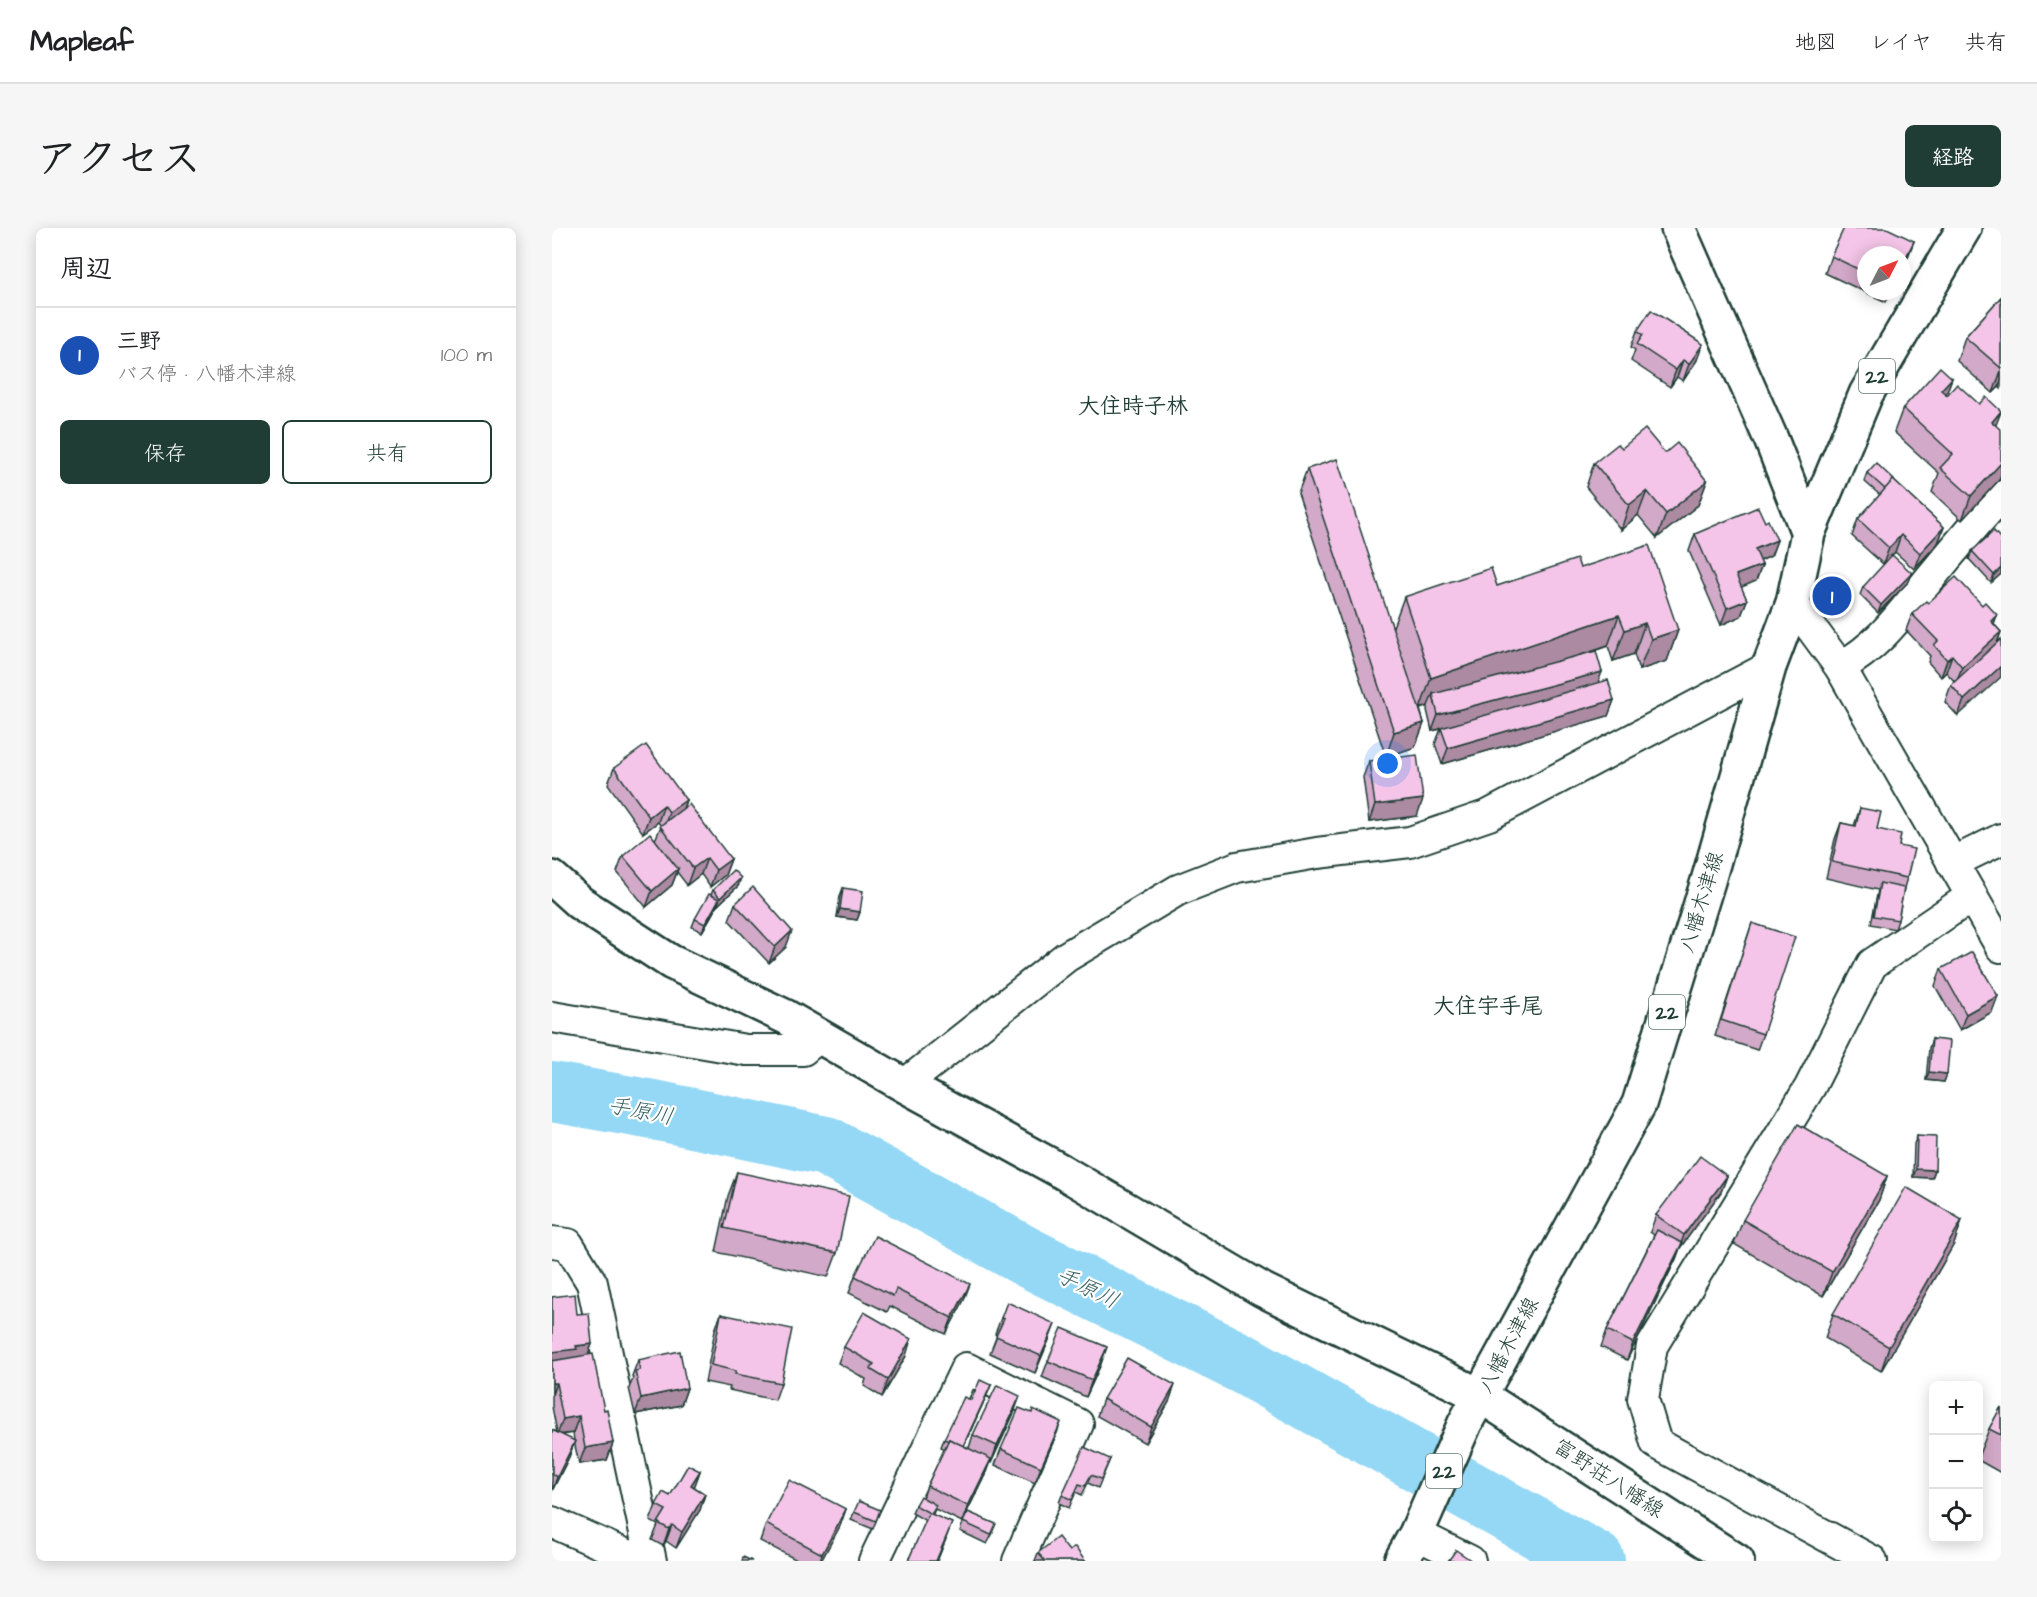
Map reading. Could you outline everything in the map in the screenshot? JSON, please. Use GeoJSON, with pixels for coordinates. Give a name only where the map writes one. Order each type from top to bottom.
{"type":"FeatureCollection","features":[{"type":"Feature","properties":{"kind":"main road"},"geometry":{"type":"LineString","coordinates":[[1678,228],[1770,439],[1808,533]]}},
{"type":"Feature","properties":{"kind":"main road","name":"八幡木津線"},"geometry":{"type":"LineString","coordinates":[[1413,1538],[1465,1423],[1639,1104],[1708,881],[1768,667],[1793,603],[1808,533],[1866,394],[1964,228]]}},
{"type":"Feature","properties":{"kind":"main road","name":"富野荘八幡線"},"geometry":{"type":"LineString","coordinates":[[552,879],[580,903],[671,962],[786,1017],[1061,1171],[1263,1290],[1481,1396],[1737,1561]]}},
{"type":"Feature","properties":{"kind":"street"},"geometry":{"type":"LineString","coordinates":[[1840,667],[1855,660],[1880,639],[1962,539],[2001,496]]}},
{"type":"Feature","properties":{"kind":"street"},"geometry":{"type":"LineString","coordinates":[[1793,603],[1840,667],[2001,948]]}},
{"type":"Feature","properties":{"kind":"street"},"geometry":{"type":"LineString","coordinates":[[904,1085],[1066,957],[1178,890],[1237,867],[1317,853],[1410,842],[1489,816],[1768,667]]}},
{"type":"Feature","properties":{"kind":"street"},"geometry":{"type":"LineString","coordinates":[[1952,863],[2001,839]]}},
{"type":"Feature","properties":{"kind":"street"},"geometry":{"type":"LineString","coordinates":[[1872,1561],[1656,1443],[1643,1399],[1652,1346],[1810,1087],[1872,964],[1972,896]]}},
{"type":"Feature","properties":{"kind":"street"},"geometry":{"type":"LineString","coordinates":[[552,1017],[746,1050],[803,1050],[820,1036]]}},
{"type":"Feature","properties":{"kind":"street"},"geometry":{"type":"LineString","coordinates":[[552,1242],[568,1244],[592,1283],[651,1561]]}},
{"type":"Feature","properties":{"kind":"street"},"geometry":{"type":"LineString","coordinates":[[874,1561],[966,1368],[1078,1424],[1018,1561]]}},
{"type":"Feature","properties":{"kind":"street"},"geometry":{"type":"LineString","coordinates":[[552,1522],[640,1561]]}},
{"type":"Feature","properties":{"kind":"street"},"geometry":{"type":"LineString","coordinates":[[1413,1538],[1470,1561]]}},
{"type":"Feature","properties":{"kind":"building"},"geometry":{"type":"Polygon","coordinates":[[[1844,228],[1887,228],[1914,241],[1911,247],[1857,246],[1857,269],[1831,256],[1844,228]]]}},
{"type":"Feature","properties":{"kind":"building"},"geometry":{"type":"Polygon","coordinates":[[[2001,297],[2001,368],[1965,337],[2001,297]]]}},
{"type":"Feature","properties":{"kind":"building"},"geometry":{"type":"Polygon","coordinates":[[[1651,310],[1703,344],[1689,364],[1683,360],[1676,370],[1637,344],[1643,335],[1637,331],[1651,310]]]}},
{"type":"Feature","properties":{"kind":"building"},"geometry":{"type":"Polygon","coordinates":[[[1940,367],[1952,378],[1941,390],[1947,395],[1957,384],[1979,404],[1986,397],[2001,411],[1992,422],[2001,430],[2001,463],[1971,496],[1940,468],[1953,454],[1903,408],[1940,367]]]}},
{"type":"Feature","properties":{"kind":"building"},"geometry":{"type":"Polygon","coordinates":[[[1645,429],[1665,453],[1677,443],[1707,481],[1666,514],[1647,491],[1629,505],[1594,463],[1618,444],[1622,448],[1645,429]]]}},
{"type":"Feature","properties":{"kind":"building"},"geometry":{"type":"Polygon","coordinates":[[[1337,459],[1424,723],[1394,732],[1307,469],[1337,459]]]}},
{"type":"Feature","properties":{"kind":"building"},"geometry":{"type":"Polygon","coordinates":[[[1876,463],[1894,480],[1885,489],[1867,473],[1876,463]]]}},
{"type":"Feature","properties":{"kind":"building"},"geometry":{"type":"Polygon","coordinates":[[[1893,480],[1944,527],[1920,553],[1901,535],[1889,548],[1858,519],[1893,480]]]}},
{"type":"Feature","properties":{"kind":"building"},"geometry":{"type":"Polygon","coordinates":[[[1758,507],[1765,522],[1768,520],[1777,540],[1755,549],[1762,565],[1736,575],[1747,600],[1727,608],[1695,534],[1758,507]]]}},
{"type":"Feature","properties":{"kind":"building"},"geometry":{"type":"Polygon","coordinates":[[[1994,531],[2001,539],[2001,568],[1994,575],[1972,551],[1994,531]]]}},
{"type":"Feature","properties":{"kind":"building"},"geometry":{"type":"Polygon","coordinates":[[[1649,545],[1678,630],[1651,639],[1645,623],[1625,630],[1619,615],[1431,678],[1404,597],[1491,568],[1497,586],[1577,559],[1580,568],[1649,545]]]}},
{"type":"Feature","properties":{"kind":"building"},"geometry":{"type":"Polygon","coordinates":[[[1892,555],[1912,573],[1881,605],[1863,587],[1892,555]]]}},
{"type":"Feature","properties":{"kind":"building"},"geometry":{"type":"Polygon","coordinates":[[[1956,577],[1982,605],[1985,602],[1997,615],[1991,621],[2001,632],[1962,667],[1952,655],[1947,660],[1934,645],[1938,641],[1912,614],[1926,601],[1928,603],[1956,577]]]}},
{"type":"Feature","properties":{"kind":"building"},"geometry":{"type":"Polygon","coordinates":[[[2001,639],[2001,666],[1964,700],[1951,685],[2001,639]]]}},
{"type":"Feature","properties":{"kind":"building"},"geometry":{"type":"Polygon","coordinates":[[[1596,651],[1602,672],[1438,715],[1433,694],[1596,651]]]}},
{"type":"Feature","properties":{"kind":"building"},"geometry":{"type":"Polygon","coordinates":[[[1608,680],[1614,700],[1448,748],[1441,728],[1608,680]]]}},
{"type":"Feature","properties":{"kind":"building"},"geometry":{"type":"Polygon","coordinates":[[[646,745],[686,800],[669,812],[664,805],[649,817],[614,768],[646,745]]]}},
{"type":"Feature","properties":{"kind":"building"},"geometry":{"type":"Polygon","coordinates":[[[1417,755],[1423,799],[1375,805],[1369,761],[1417,755]]]}},
{"type":"Feature","properties":{"kind":"building"},"geometry":{"type":"Polygon","coordinates":[[[689,804],[731,859],[716,870],[707,858],[693,868],[660,826],[689,804]]]}},
{"type":"Feature","properties":{"kind":"building"},"geometry":{"type":"Polygon","coordinates":[[[1860,808],[1881,812],[1877,829],[1901,834],[1899,846],[1914,849],[1907,878],[1832,862],[1841,823],[1856,826],[1860,808]]]}},
{"type":"Feature","properties":{"kind":"building"},"geometry":{"type":"Polygon","coordinates":[[[650,833],[678,869],[652,891],[623,856],[650,833]]]}},
{"type":"Feature","properties":{"kind":"building"},"geometry":{"type":"Polygon","coordinates":[[[733,870],[741,878],[720,898],[713,890],[733,870]]]}},
{"type":"Feature","properties":{"kind":"building"},"geometry":{"type":"Polygon","coordinates":[[[1880,883],[1904,888],[1898,920],[1874,916],[1880,883]]]}},
{"type":"Feature","properties":{"kind":"building"},"geometry":{"type":"Polygon","coordinates":[[[753,887],[792,931],[775,947],[735,904],[753,887]]]}},
{"type":"Feature","properties":{"kind":"building"},"geometry":{"type":"Polygon","coordinates":[[[843,888],[863,891],[860,912],[840,909],[843,888]]]}},
{"type":"Feature","properties":{"kind":"building"},"geometry":{"type":"Polygon","coordinates":[[[709,894],[719,899],[705,924],[695,919],[709,894]]]}},
{"type":"Feature","properties":{"kind":"building"},"geometry":{"type":"Polygon","coordinates":[[[1752,923],[1795,937],[1763,1034],[1721,1020],[1752,923]]]}},
{"type":"Feature","properties":{"kind":"building"},"geometry":{"type":"Polygon","coordinates":[[[1972,952],[1998,996],[1966,1014],[1941,969],[1972,952]]]}},
{"type":"Feature","properties":{"kind":"building"},"geometry":{"type":"Polygon","coordinates":[[[1932,1039],[1950,1041],[1947,1074],[1929,1072],[1932,1039]]]}},
{"type":"Feature","properties":{"kind":"building"},"geometry":{"type":"Polygon","coordinates":[[[1798,1124],[1887,1176],[1832,1272],[1743,1220],[1798,1124]]]}},
{"type":"Feature","properties":{"kind":"building"},"geometry":{"type":"Polygon","coordinates":[[[1917,1136],[1936,1137],[1935,1170],[1916,1169],[1917,1136]]]}},
{"type":"Feature","properties":{"kind":"building"},"geometry":{"type":"Polygon","coordinates":[[[1700,1156],[1727,1176],[1684,1235],[1656,1215],[1700,1156]]]}},
{"type":"Feature","properties":{"kind":"building"},"geometry":{"type":"Polygon","coordinates":[[[737,1172],[849,1196],[837,1253],[724,1228],[737,1172]]]}},
{"type":"Feature","properties":{"kind":"building"},"geometry":{"type":"Polygon","coordinates":[[[1906,1187],[1962,1220],[1889,1347],[1833,1314],[1906,1187]]]}},
{"type":"Feature","properties":{"kind":"building"},"geometry":{"type":"Polygon","coordinates":[[[1657,1230],[1682,1243],[1633,1343],[1607,1330],[1657,1230]]]}},
{"type":"Feature","properties":{"kind":"building"},"geometry":{"type":"Polygon","coordinates":[[[875,1236],[970,1284],[952,1318],[896,1289],[893,1296],[855,1276],[875,1236]]]}},
{"type":"Feature","properties":{"kind":"building"},"geometry":{"type":"Polygon","coordinates":[[[575,1294],[577,1314],[589,1313],[592,1344],[576,1346],[577,1349],[552,1352],[552,1297],[575,1294]]]}},
{"type":"Feature","properties":{"kind":"building"},"geometry":{"type":"Polygon","coordinates":[[[1007,1302],[1055,1324],[1041,1356],[996,1336],[1004,1319],[1001,1318],[1007,1302]]]}},
{"type":"Feature","properties":{"kind":"building"},"geometry":{"type":"Polygon","coordinates":[[[864,1312],[911,1339],[888,1380],[870,1369],[874,1364],[844,1347],[864,1312]]]}},
{"type":"Feature","properties":{"kind":"building"},"geometry":{"type":"Polygon","coordinates":[[[721,1314],[792,1329],[781,1383],[735,1374],[736,1371],[711,1365],[721,1314]]]}},
{"type":"Feature","properties":{"kind":"building"},"geometry":{"type":"Polygon","coordinates":[[[1062,1328],[1107,1347],[1092,1380],[1048,1361],[1062,1328]]]}},
{"type":"Feature","properties":{"kind":"building"},"geometry":{"type":"Polygon","coordinates":[[[680,1351],[687,1388],[641,1398],[635,1371],[640,1370],[638,1360],[680,1351]]]}},
{"type":"Feature","properties":{"kind":"building"},"geometry":{"type":"Polygon","coordinates":[[[593,1354],[613,1443],[585,1448],[579,1416],[563,1419],[556,1383],[552,1383],[552,1361],[593,1354]]]}},
{"type":"Feature","properties":{"kind":"building"},"geometry":{"type":"Polygon","coordinates":[[[1127,1358],[1175,1385],[1151,1427],[1103,1399],[1127,1358]]]}},
{"type":"Feature","properties":{"kind":"building"},"geometry":{"type":"Polygon","coordinates":[[[980,1380],[991,1385],[963,1446],[944,1439],[964,1397],[971,1400],[980,1380]]]}},
{"type":"Feature","properties":{"kind":"building"},"geometry":{"type":"Polygon","coordinates":[[[997,1385],[1020,1396],[997,1446],[973,1435],[997,1385]]]}},
{"type":"Feature","properties":{"kind":"building"},"geometry":{"type":"Polygon","coordinates":[[[2001,1407],[2001,1435],[1989,1429],[2001,1407]]]}},
{"type":"Feature","properties":{"kind":"building"},"geometry":{"type":"Polygon","coordinates":[[[1019,1408],[1032,1413],[1033,1409],[1061,1422],[1041,1467],[1001,1449],[1019,1408]]]}},
{"type":"Feature","properties":{"kind":"building"},"geometry":{"type":"Polygon","coordinates":[[[552,1430],[575,1441],[557,1477],[552,1474],[552,1430]]]}},
{"type":"Feature","properties":{"kind":"building"},"geometry":{"type":"Polygon","coordinates":[[[949,1439],[991,1459],[968,1506],[927,1486],[949,1439]]]}},
{"type":"Feature","properties":{"kind":"building"},"geometry":{"type":"Polygon","coordinates":[[[1084,1447],[1110,1459],[1101,1479],[1091,1475],[1085,1486],[1079,1484],[1072,1500],[1062,1495],[1084,1447]]]}},
{"type":"Feature","properties":{"kind":"building"},"geometry":{"type":"Polygon","coordinates":[[[688,1465],[700,1471],[691,1485],[705,1494],[682,1532],[672,1525],[669,1529],[658,1523],[666,1510],[656,1505],[663,1492],[670,1496],[688,1465]]]}},
{"type":"Feature","properties":{"kind":"building"},"geometry":{"type":"Polygon","coordinates":[[[789,1480],[846,1509],[822,1554],[766,1524],[789,1480]]]}},
{"type":"Feature","properties":{"kind":"building"},"geometry":{"type":"Polygon","coordinates":[[[920,1496],[936,1505],[931,1514],[915,1505],[920,1496]]]}},
{"type":"Feature","properties":{"kind":"building"},"geometry":{"type":"Polygon","coordinates":[[[859,1501],[880,1510],[876,1521],[854,1512],[859,1501]]]}},
{"type":"Feature","properties":{"kind":"building"},"geometry":{"type":"Polygon","coordinates":[[[968,1512],[996,1524],[991,1535],[963,1522],[968,1512]]]}},
{"type":"Feature","properties":{"kind":"building"},"geometry":{"type":"Polygon","coordinates":[[[929,1513],[952,1523],[936,1561],[908,1561],[929,1513]]]}},
{"type":"Feature","properties":{"kind":"building"},"geometry":{"type":"Polygon","coordinates":[[[1058,1537],[1069,1551],[1075,1547],[1085,1561],[1045,1561],[1038,1553],[1058,1537]]]}},
{"type":"Feature","properties":{"kind":"building"},"geometry":{"type":"Polygon","coordinates":[[[1456,1550],[1472,1561],[1448,1561],[1456,1550]]]}},
{"type":"Feature","properties":{"kind":"waterway","name":"手原川"},"geometry":{"type":"LineString","coordinates":[[552,1092],[659,1111],[826,1146],[1027,1257],[1245,1365],[1595,1561]]}},
{"type":"Feature","properties":{"kind":"place","name":"三野"},"geometry":{"type":"Point","coordinates":[1832,596]}},
{"type":"Feature","properties":{"kind":"district","name":"大住時子林"},"geometry":{"type":"Point","coordinates":[1133,405]}},
{"type":"Feature","properties":{"kind":"district","name":"大住宇手尾"},"geometry":{"type":"Point","coordinates":[1488,1005]}}]}
